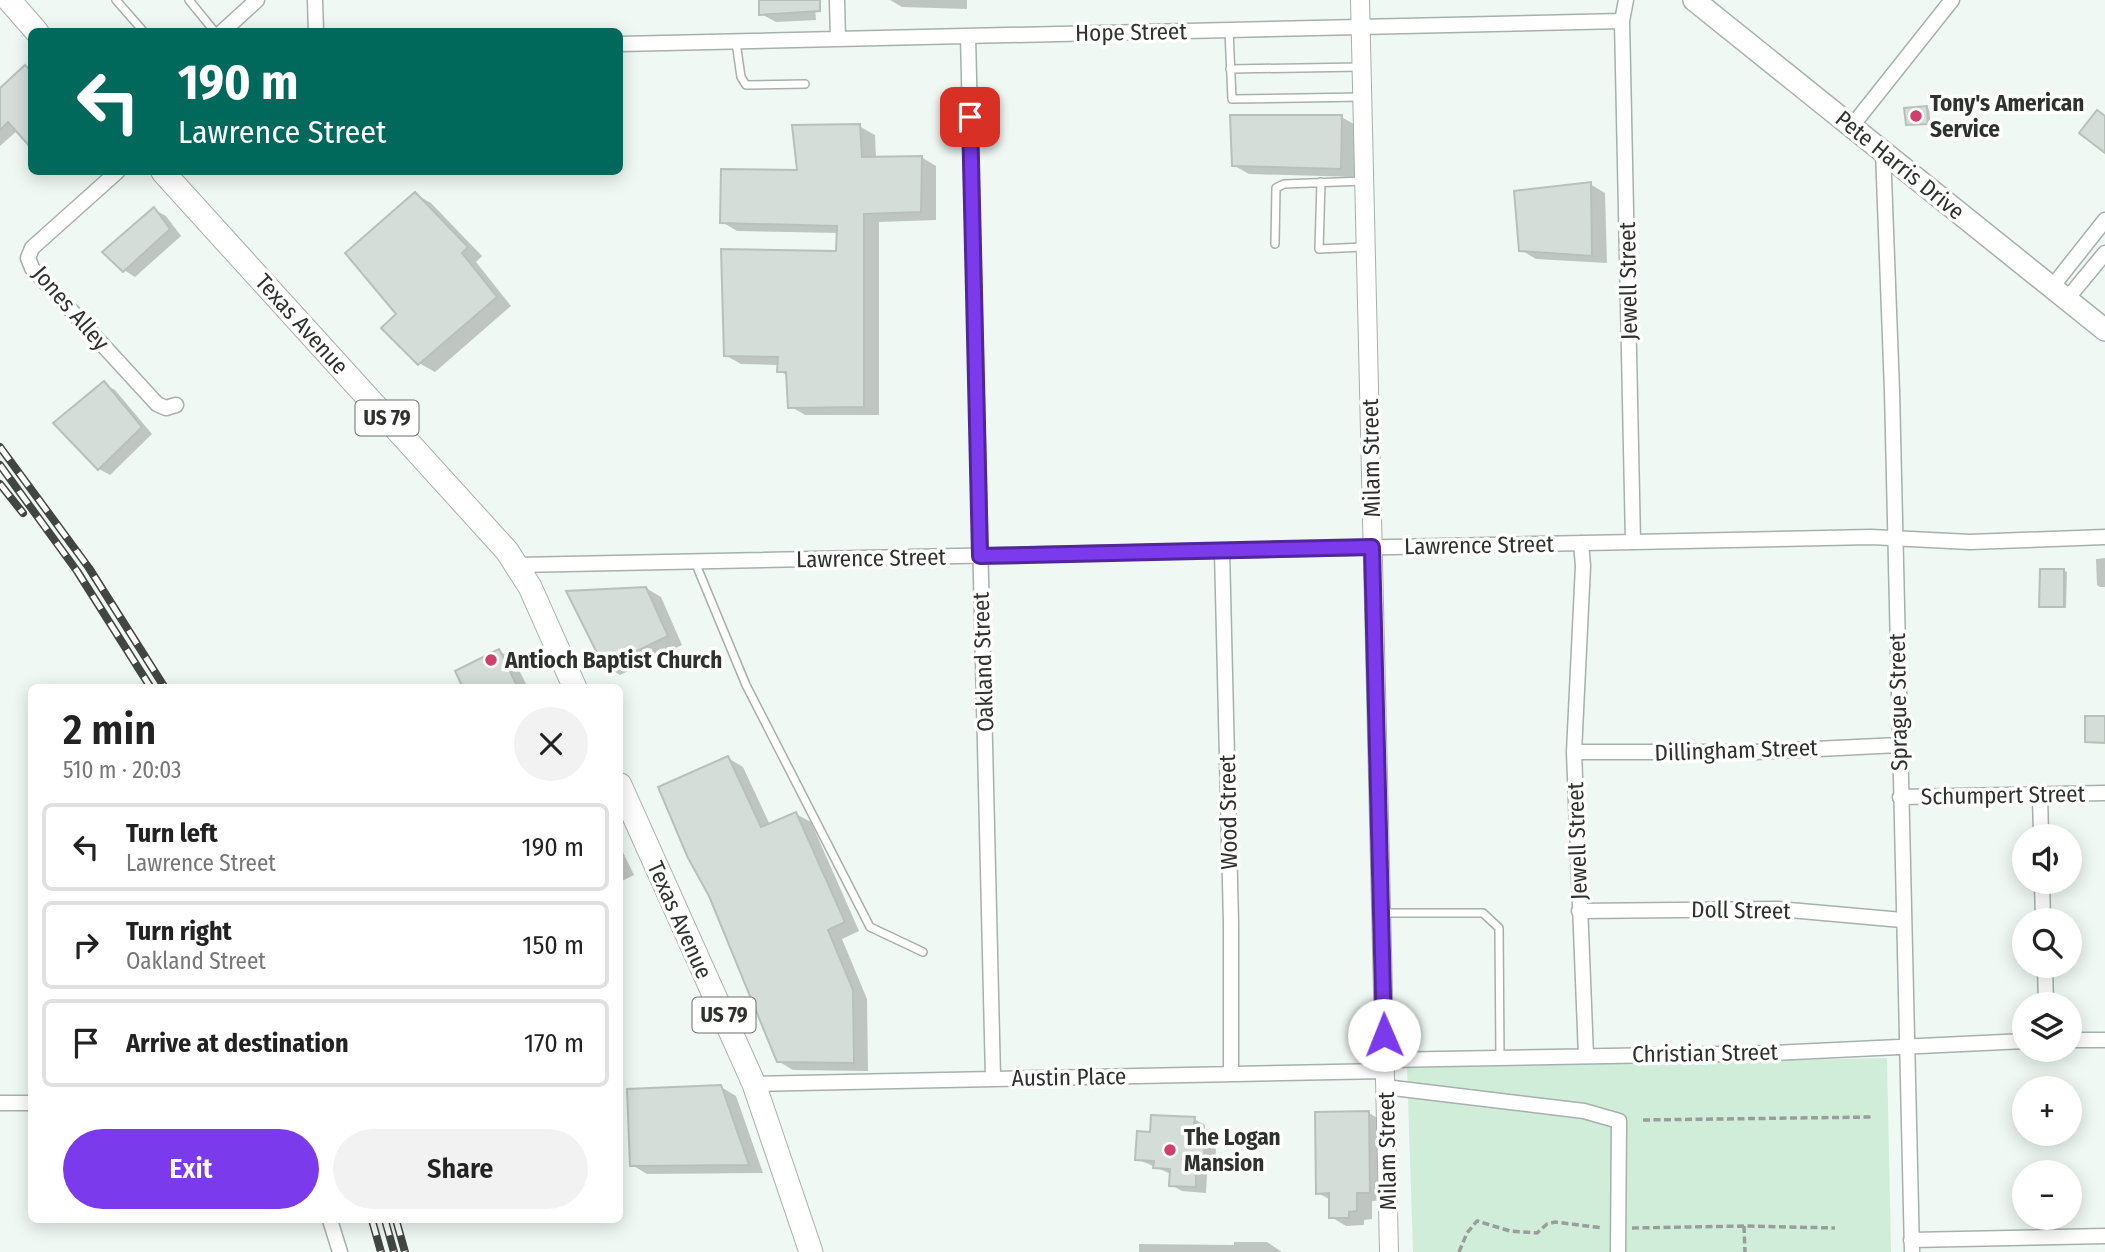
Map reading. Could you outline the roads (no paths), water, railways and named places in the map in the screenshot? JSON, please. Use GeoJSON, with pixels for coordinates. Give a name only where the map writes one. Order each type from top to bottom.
{"type":"FeatureCollection","features":[{"type":"Feature","properties":{"kind":"main road"},"geometry":{"type":"LineString","coordinates":[[9,0],[34,28]]}},
{"type":"Feature","properties":{"kind":"main road","name":"Pete Harris Drive"},"geometry":{"type":"LineString","coordinates":[[1694,0],[2105,330]]}},
{"type":"Feature","properties":{"kind":"main road","name":"Texas Avenue"},"geometry":{"type":"LineString","coordinates":[[166,175],[518,565],[573,684]]}},
{"type":"Feature","properties":{"kind":"main road","name":"Texas Avenue"},"geometry":{"type":"LineString","coordinates":[[623,792],[754,1084],[811,1252]]}},
{"type":"Feature","properties":{"kind":"street"},"geometry":{"type":"LineString","coordinates":[[226,28],[257,0]]}},
{"type":"Feature","properties":{"kind":"street"},"geometry":{"type":"LineString","coordinates":[[316,0],[316,28]]}},
{"type":"Feature","properties":{"kind":"street"},"geometry":{"type":"LineString","coordinates":[[837,0],[838,39]]}},
{"type":"Feature","properties":{"kind":"street","name":"Milam Street"},"geometry":{"type":"LineString","coordinates":[[1360,0],[1389,1252]]}},
{"type":"Feature","properties":{"kind":"street"},"geometry":{"type":"LineString","coordinates":[[1622,21],[1626,0]]}},
{"type":"Feature","properties":{"kind":"street"},"geometry":{"type":"LineString","coordinates":[[1852,126],[1951,0]]}},
{"type":"Feature","properties":{"kind":"street","name":"Hope Street"},"geometry":{"type":"LineString","coordinates":[[623,44],[1622,21]]}},
{"type":"Feature","properties":{"kind":"street","name":"Jewell Street"},"geometry":{"type":"LineString","coordinates":[[1622,21],[1633,542]]}},
{"type":"Feature","properties":{"kind":"street","name":"Oakland Street"},"geometry":{"type":"LineString","coordinates":[[968,36],[993,1078]]}},
{"type":"Feature","properties":{"kind":"street","name":"Sprague Street"},"geometry":{"type":"LineString","coordinates":[[1883,151],[1911,1246]]}},
{"type":"Feature","properties":{"kind":"street","name":"Jones Alley"},"geometry":{"type":"LineString","coordinates":[[114,175],[32,248],[28,258],[32,268],[157,404],[166,408],[176,405]]}},
{"type":"Feature","properties":{"kind":"street"},"geometry":{"type":"LineString","coordinates":[[2060,293],[2105,220]]}},
{"type":"Feature","properties":{"kind":"street"},"geometry":{"type":"LineString","coordinates":[[2060,293],[2105,253]]}},
{"type":"Feature","properties":{"kind":"street","name":"Lawrence Street"},"geometry":{"type":"LineString","coordinates":[[518,565],[1633,542],[1894,538],[1970,542],[2105,537]]}},
{"type":"Feature","properties":{"kind":"street","name":"Jewell Street"},"geometry":{"type":"LineString","coordinates":[[1581,543],[1583,566],[1574,752],[1586,1056]]}},
{"type":"Feature","properties":{"kind":"street","name":"Wood Street"},"geometry":{"type":"LineString","coordinates":[[1222,551],[1231,923],[1231,1073]]}},
{"type":"Feature","properties":{"kind":"street","name":"Dillingham Street"},"geometry":{"type":"LineString","coordinates":[[1574,752],[1755,752],[1899,745]]}},
{"type":"Feature","properties":{"kind":"street","name":"Schumpert Street"},"geometry":{"type":"LineString","coordinates":[[1900,797],[2105,793]]}},
{"type":"Feature","properties":{"kind":"street"},"geometry":{"type":"LineString","coordinates":[[2040,795],[2041,824]]}},
{"type":"Feature","properties":{"kind":"street","name":"Doll Street"},"geometry":{"type":"LineString","coordinates":[[1580,911],[1778,909],[1902,920]]}},
{"type":"Feature","properties":{"kind":"street"},"geometry":{"type":"LineString","coordinates":[[2082,1040],[2105,1040]]}},
{"type":"Feature","properties":{"kind":"street","name":"Christian Street"},"geometry":{"type":"LineString","coordinates":[[1385,1072],[1500,1058],[2012,1042]]}},
{"type":"Feature","properties":{"kind":"street"},"geometry":{"type":"LineString","coordinates":[[1385,1072],[1584,1111],[1619,1121],[1618,1252]]}},
{"type":"Feature","properties":{"kind":"street","name":"Austin Place"},"geometry":{"type":"LineString","coordinates":[[754,1084],[1385,1072]]}},
{"type":"Feature","properties":{"kind":"street"},"geometry":{"type":"LineString","coordinates":[[0,1103],[28,1103]]}},
{"type":"Feature","properties":{"kind":"street"},"geometry":{"type":"LineString","coordinates":[[331,1223],[340,1252]]}},
{"type":"Feature","properties":{"kind":"street"},"geometry":{"type":"LineString","coordinates":[[1911,1246],[2105,1236]]}},
{"type":"Feature","properties":{"kind":"lane"},"geometry":{"type":"LineString","coordinates":[[116,0],[140,28]]}},
{"type":"Feature","properties":{"kind":"lane"},"geometry":{"type":"LineString","coordinates":[[189,0],[212,28]]}},
{"type":"Feature","properties":{"kind":"lane"},"geometry":{"type":"LineString","coordinates":[[1229,30],[1232,99],[1362,97]]}},
{"type":"Feature","properties":{"kind":"lane"},"geometry":{"type":"LineString","coordinates":[[736,42],[738,64],[746,85],[805,84]]}},
{"type":"Feature","properties":{"kind":"lane"},"geometry":{"type":"LineString","coordinates":[[1230,69],[1362,67]]}},
{"type":"Feature","properties":{"kind":"lane"},"geometry":{"type":"LineString","coordinates":[[1275,244],[1276,188],[1284,184],[1364,181]]}},
{"type":"Feature","properties":{"kind":"lane"},"geometry":{"type":"LineString","coordinates":[[1321,182],[1319,249],[1366,247]]}},
{"type":"Feature","properties":{"kind":"lane"},"geometry":{"type":"LineString","coordinates":[[694,562],[746,685],[870,927],[923,952]]}},
{"type":"Feature","properties":{"kind":"lane"},"geometry":{"type":"LineString","coordinates":[[1381,913],[1483,913],[1499,928],[1500,1058]]}},
{"type":"Feature","properties":{"kind":"railway"},"geometry":{"type":"LineString","coordinates":[[0,447],[89,568],[162,684]]}},
{"type":"Feature","properties":{"kind":"railway"},"geometry":{"type":"LineString","coordinates":[[0,465],[77,571],[148,684]]}},
{"type":"Feature","properties":{"kind":"railway"},"geometry":{"type":"LineString","coordinates":[[0,484],[23,513]]}},
{"type":"Feature","properties":{"kind":"railway"},"geometry":{"type":"LineString","coordinates":[[373,1223],[381,1252]]}},
{"type":"Feature","properties":{"kind":"railway"},"geometry":{"type":"LineString","coordinates":[[386,1223],[394,1252]]}},
{"type":"Feature","properties":{"kind":"railway"},"geometry":{"type":"LineString","coordinates":[[397,1223],[405,1252]]}},
{"type":"Feature","properties":{"kind":"place","name":"Tony's American Service"},"geometry":{"type":"Point","coordinates":[1916,116]}},
{"type":"Feature","properties":{"kind":"place","name":"Antioch Baptist Church"},"geometry":{"type":"Point","coordinates":[491,660]}},
{"type":"Feature","properties":{"kind":"place","name":"The Logan Mansion"},"geometry":{"type":"Point","coordinates":[1170,1150]}}]}
